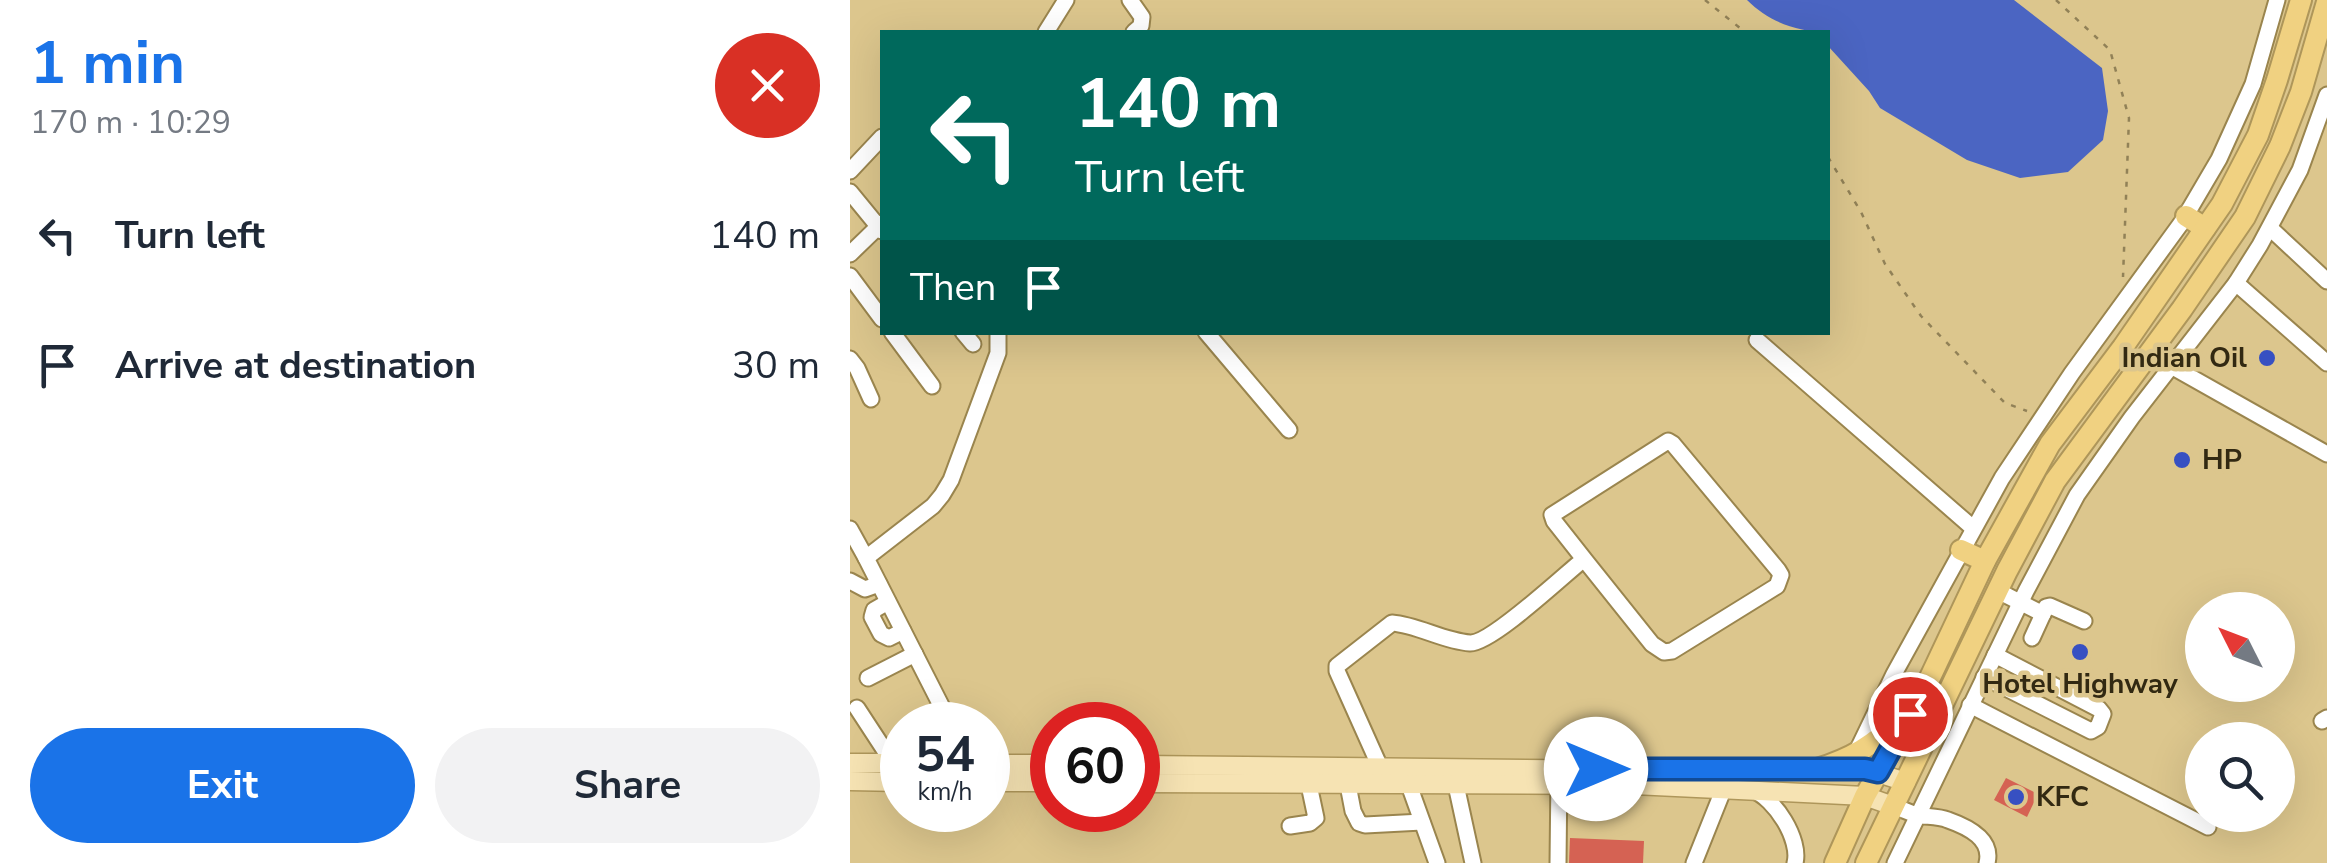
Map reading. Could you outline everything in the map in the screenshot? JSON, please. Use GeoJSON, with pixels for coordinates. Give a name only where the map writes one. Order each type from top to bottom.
{"type":"FeatureCollection","features":[{"type":"Feature","properties":{"kind":"highway"},"geometry":{"type":"LineString","coordinates":[[1835,863],[1985,561],[2050,444],[2222,204],[2258,134],[2301,0]]}},
{"type":"Feature","properties":{"kind":"highway"},"geometry":{"type":"LineString","coordinates":[[1866,863],[2055,482],[2245,216],[2294,110],[2327,2]]}},
{"type":"Feature","properties":{"kind":"highway"},"geometry":{"type":"LineString","coordinates":[[2186,216],[2205,228]]}},
{"type":"Feature","properties":{"kind":"highway"},"geometry":{"type":"LineString","coordinates":[[1961,550],[1985,561]]}},
{"type":"Feature","properties":{"kind":"highway"},"geometry":{"type":"LineString","coordinates":[[1817,769],[1874,744],[1926,686]]}},
{"type":"Feature","properties":{"kind":"main road"},"geometry":{"type":"LineString","coordinates":[[851,765],[880,764]]}},
{"type":"Feature","properties":{"kind":"main road"},"geometry":{"type":"LineString","coordinates":[[851,765],[880,775]]}},
{"type":"Feature","properties":{"kind":"main road"},"geometry":{"type":"LineString","coordinates":[[1160,765],[1380,767],[1865,796],[1893,806]]}},
{"type":"Feature","properties":{"kind":"main road"},"geometry":{"type":"LineString","coordinates":[[1160,783],[1456,785],[1558,777],[1817,769],[1865,769],[1906,782]]}},
{"type":"Feature","properties":{"kind":"street"},"geometry":{"type":"LineString","coordinates":[[1047,30],[1066,0]]}},
{"type":"Feature","properties":{"kind":"street"},"geometry":{"type":"LineString","coordinates":[[1130,0],[1142,16],[1142,26],[1137,30]]}},
{"type":"Feature","properties":{"kind":"street"},"geometry":{"type":"LineString","coordinates":[[1856,755],[1894,674],[1973,528],[2072,373],[2186,216],[2219,159],[2253,84],[2277,0]]}},
{"type":"Feature","properties":{"kind":"street"},"geometry":{"type":"LineString","coordinates":[[1895,863],[2077,495],[2236,282],[2270,228],[2300,170],[2327,94]]}},
{"type":"Feature","properties":{"kind":"street"},"geometry":{"type":"LineString","coordinates":[[850,171],[880,139]]}},
{"type":"Feature","properties":{"kind":"street"},"geometry":{"type":"LineString","coordinates":[[850,192],[880,225]]}},
{"type":"Feature","properties":{"kind":"street"},"geometry":{"type":"LineString","coordinates":[[2270,228],[2327,281]]}},
{"type":"Feature","properties":{"kind":"street"},"geometry":{"type":"LineString","coordinates":[[850,254],[880,229]]}},
{"type":"Feature","properties":{"kind":"street"},"geometry":{"type":"LineString","coordinates":[[850,276],[880,316]]}},
{"type":"Feature","properties":{"kind":"street"},"geometry":{"type":"LineString","coordinates":[[2236,282],[2327,363]]}},
{"type":"Feature","properties":{"kind":"street"},"geometry":{"type":"LineString","coordinates":[[894,335],[932,386]]}},
{"type":"Feature","properties":{"kind":"street"},"geometry":{"type":"LineString","coordinates":[[866,558],[932,506],[951,480],[998,352],[998,335]]}},
{"type":"Feature","properties":{"kind":"street"},"geometry":{"type":"LineString","coordinates":[[1209,335],[1289,430]]}},
{"type":"Feature","properties":{"kind":"street"},"geometry":{"type":"LineString","coordinates":[[1758,340],[1973,528]]}},
{"type":"Feature","properties":{"kind":"street"},"geometry":{"type":"LineString","coordinates":[[2170,366],[2327,454]]}},
{"type":"Feature","properties":{"kind":"street"},"geometry":{"type":"LineString","coordinates":[[852,367],[871,399]]}},
{"type":"Feature","properties":{"kind":"street"},"geometry":{"type":"LineString","coordinates":[[1668,441],[1781,575],[1777,586],[1672,651],[1664,652],[1652,644],[1584,559],[1552,515],[1668,441]]}},
{"type":"Feature","properties":{"kind":"street"},"geometry":{"type":"LineString","coordinates":[[850,529],[940,702]]}},
{"type":"Feature","properties":{"kind":"street"},"geometry":{"type":"LineString","coordinates":[[1380,767],[1338,671],[1340,662],[1392,624],[1478,642],[1506,625],[1584,559]]}},
{"type":"Feature","properties":{"kind":"street"},"geometry":{"type":"LineString","coordinates":[[850,581],[865,590],[879,584]]}},
{"type":"Feature","properties":{"kind":"street"},"geometry":{"type":"LineString","coordinates":[[1998,591],[2043,614]]}},
{"type":"Feature","properties":{"kind":"street"},"geometry":{"type":"LineString","coordinates":[[2032,638],[2046,607],[2084,621]]}},
{"type":"Feature","properties":{"kind":"street"},"geometry":{"type":"LineString","coordinates":[[868,678],[915,654]]}},
{"type":"Feature","properties":{"kind":"street"},"geometry":{"type":"LineString","coordinates":[[1984,678],[2091,732],[2098,728],[2103,714],[2099,709],[1995,655]]}},
{"type":"Feature","properties":{"kind":"street"},"geometry":{"type":"LineString","coordinates":[[1970,705],[2185,815]]}},
{"type":"Feature","properties":{"kind":"street"},"geometry":{"type":"LineString","coordinates":[[857,708],[880,739]]}},
{"type":"Feature","properties":{"kind":"street"},"geometry":{"type":"LineString","coordinates":[[1558,777],[1558,863]]}},
{"type":"Feature","properties":{"kind":"street"},"geometry":{"type":"LineString","coordinates":[[1290,826],[1310,823],[1316,818],[1308,784]]}},
{"type":"Feature","properties":{"kind":"street"},"geometry":{"type":"LineString","coordinates":[[1348,784],[1359,823],[1422,822]]}},
{"type":"Feature","properties":{"kind":"street"},"geometry":{"type":"LineString","coordinates":[[1408,785],[1438,863]]}},
{"type":"Feature","properties":{"kind":"street"},"geometry":{"type":"LineString","coordinates":[[1456,785],[1473,863]]}},
{"type":"Feature","properties":{"kind":"street"},"geometry":{"type":"LineString","coordinates":[[1694,863],[1724,788]]}},
{"type":"Feature","properties":{"kind":"street"},"geometry":{"type":"LineString","coordinates":[[1749,789],[1770,800],[1794,839],[1795,863]]}},
{"type":"Feature","properties":{"kind":"street"},"geometry":{"type":"LineString","coordinates":[[1893,806],[1946,819],[1976,834],[1987,845],[1986,863]]}},
{"type":"Feature","properties":{"kind":"path"},"geometry":{"type":"LineString","coordinates":[[1705,0],[1742,30]]}},
{"type":"Feature","properties":{"kind":"path"},"geometry":{"type":"LineString","coordinates":[[2056,0],[2110,50],[2129,118],[2122,306]]}},
{"type":"Feature","properties":{"kind":"path"},"geometry":{"type":"LineString","coordinates":[[1830,160],[1884,264],[1920,316],[2004,403],[2043,416]]}},
{"type":"Feature","properties":{"kind":"water"},"geometry":{"type":"Polygon","coordinates":[[[1747,0],[2014,0],[2102,68],[2108,111],[2103,140],[2068,172],[2020,178],[1967,160],[1880,108],[1830,48],[1830,30],[1805,30],[1765,14],[1747,0]]]}},
{"type":"Feature","properties":{"kind":"building","name":"KFC"},"geometry":{"type":"Polygon","coordinates":[[[2006,778],[2038,794],[2027,817],[1994,800],[2006,778]]]}},
{"type":"Feature","properties":{"kind":"building"},"geometry":{"type":"Polygon","coordinates":[[[1570,838],[1644,841],[1643,863],[1569,863],[1570,838]]]}},
{"type":"Feature","properties":{"kind":"place","name":"Indian Oil"},"geometry":{"type":"Point","coordinates":[2267,358]}},
{"type":"Feature","properties":{"kind":"place","name":"HP"},"geometry":{"type":"Point","coordinates":[2182,460]}},
{"type":"Feature","properties":{"kind":"place","name":"Hotel Highway"},"geometry":{"type":"Point","coordinates":[2080,652]}},
{"type":"Feature","properties":{"kind":"place","name":"KFC"},"geometry":{"type":"Point","coordinates":[2016,797]}},
{"type":"Feature","properties":{"kind":"route"},"geometry":{"type":"LineString","coordinates":[[1596,769],[1878,772],[1910,714]]}}]}
